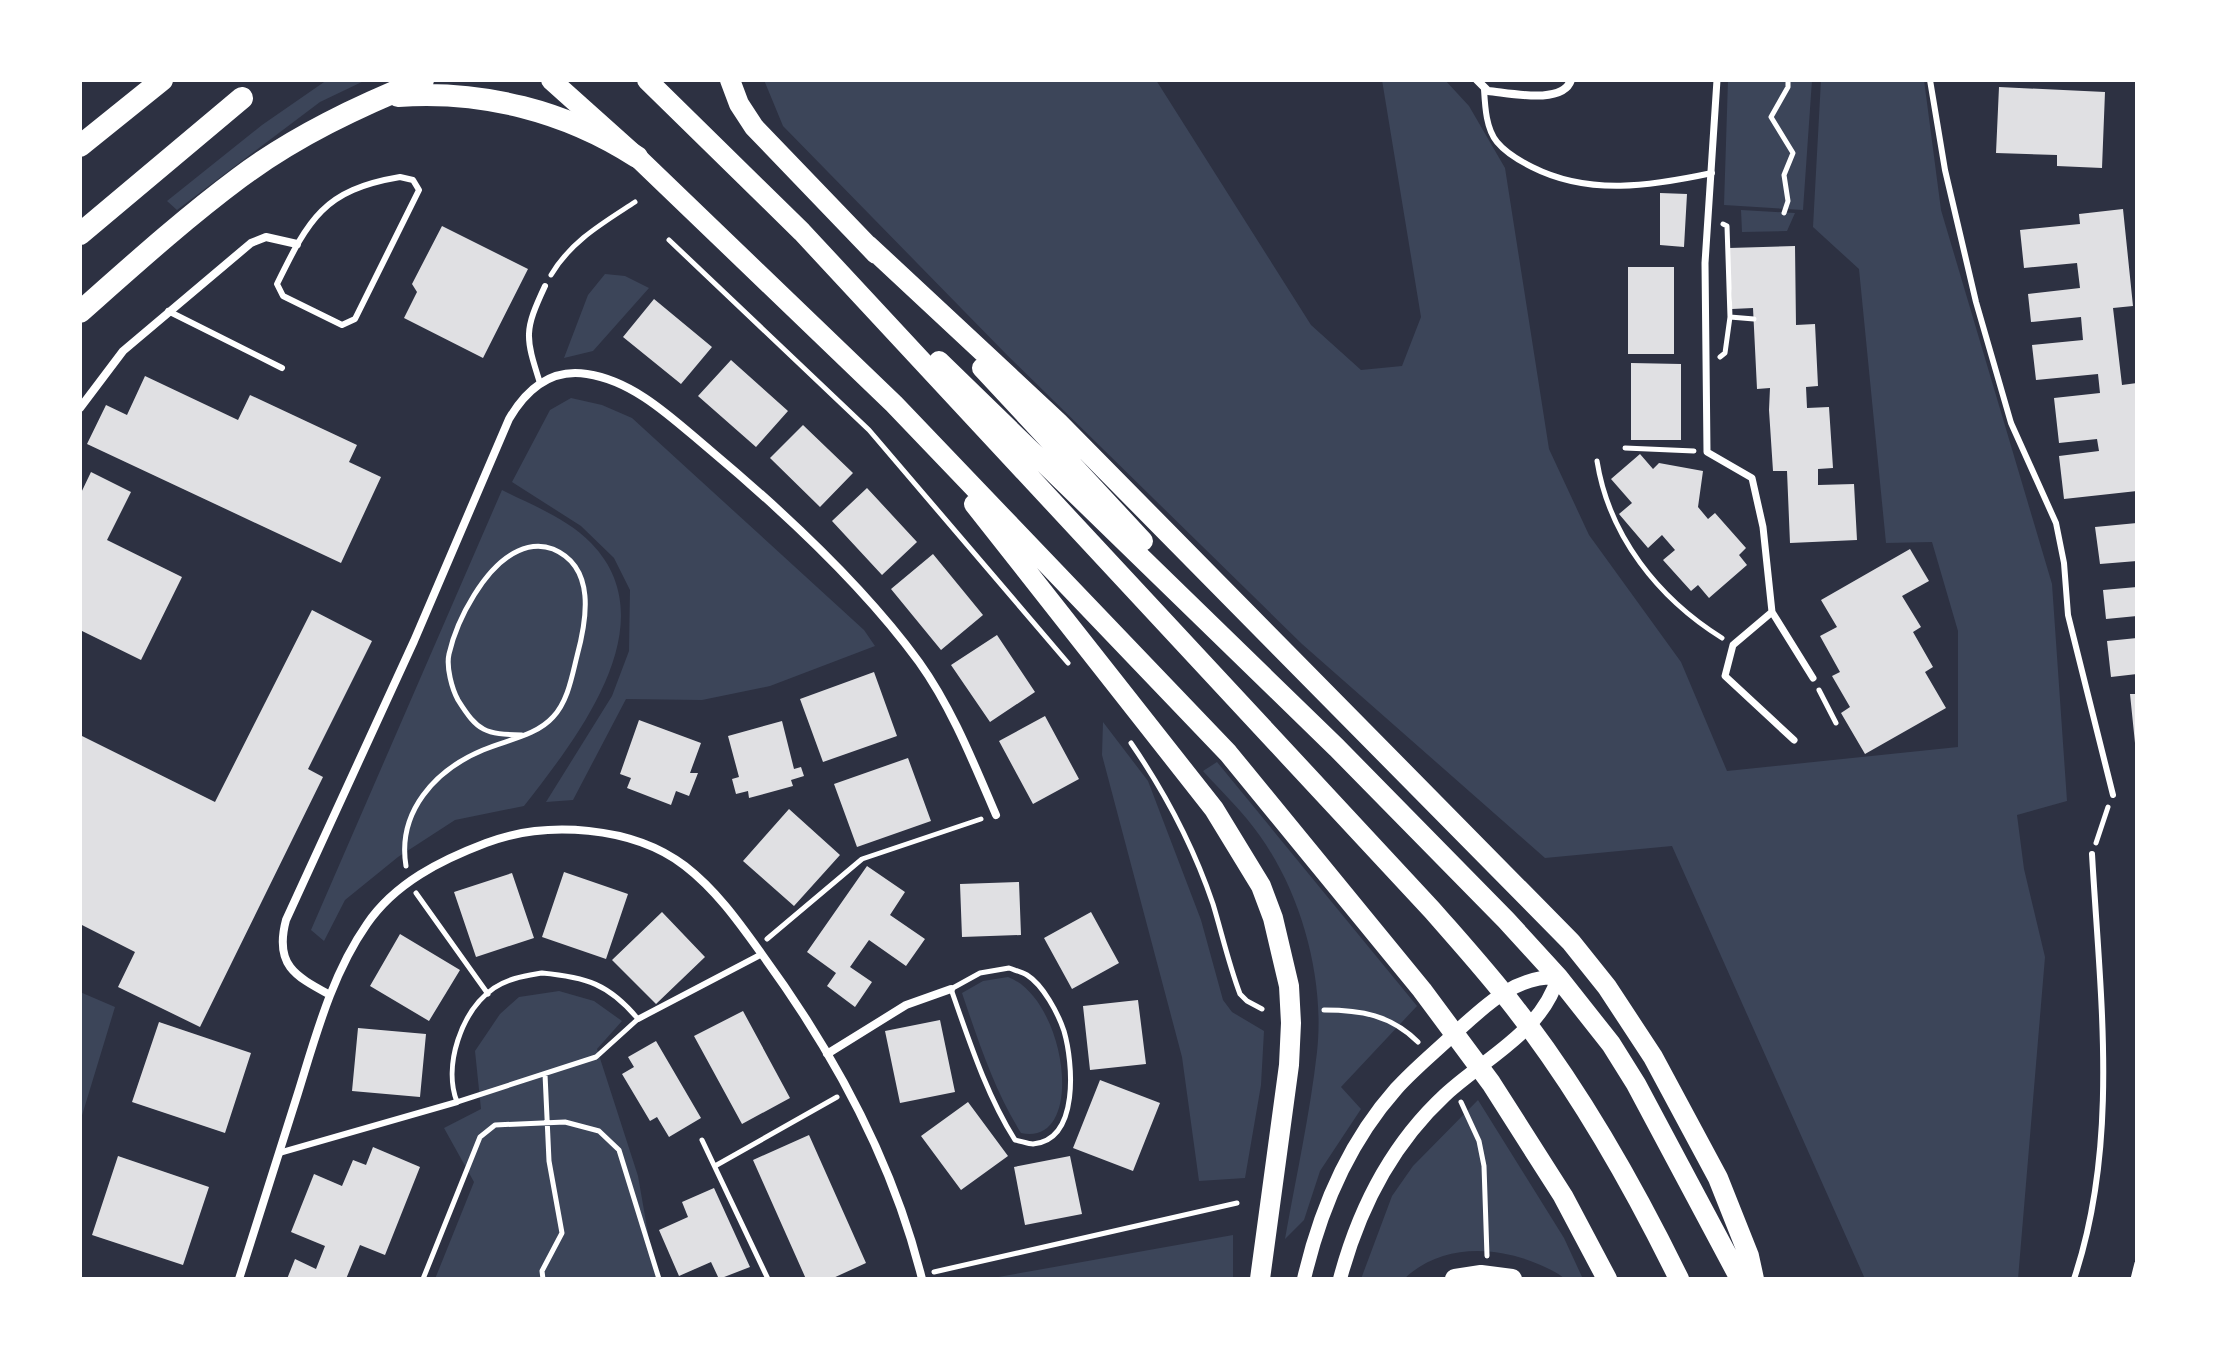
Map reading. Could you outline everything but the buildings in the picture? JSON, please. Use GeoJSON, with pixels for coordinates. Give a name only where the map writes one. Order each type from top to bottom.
{"type":"FeatureCollection","features":[{"type":"Feature","properties":{"kind":"highway"},"geometry":{"type":"LineString","coordinates":[[80,146],[162,80]]}},
{"type":"Feature","properties":{"kind":"highway"},"geometry":{"type":"LineString","coordinates":[[80,312],[240,177],[334,119],[423,80]]}},
{"type":"Feature","properties":{"kind":"highway"},"geometry":{"type":"LineString","coordinates":[[551,80],[637,157],[894,404],[1228,753],[1422,990],[1491,1083],[1563,1196],[1607,1279]]}},
{"type":"Feature","properties":{"kind":"highway"},"geometry":{"type":"LineString","coordinates":[[647,80],[802,232],[997,415],[1337,748]]}},
{"type":"Feature","properties":{"kind":"highway"},"geometry":{"type":"LineString","coordinates":[[730,80],[739,104],[754,127],[1337,748],[1558,977],[1611,1044],[1636,1084],[1740,1279]]}},
{"type":"Feature","properties":{"kind":"highway"},"geometry":{"type":"LineString","coordinates":[[381,97],[421,94],[459,96],[523,108],[592,130],[637,157]]}},
{"type":"Feature","properties":{"kind":"highway"},"geometry":{"type":"LineString","coordinates":[[80,234],[242,98]]}},
{"type":"Feature","properties":{"kind":"highway"},"geometry":{"type":"LineString","coordinates":[[802,232],[1432,910],[1516,1008],[1623,1173],[1679,1279]]}},
{"type":"Feature","properties":{"kind":"highway"},"geometry":{"type":"LineString","coordinates":[[868,245],[1058,422],[1571,942],[1615,998],[1653,1057],[1718,1178],[1749,1256],[1754,1279]]}},
{"type":"Feature","properties":{"kind":"highway"},"geometry":{"type":"LineString","coordinates":[[894,404],[1170,751],[1236,842],[1261,886],[1282,948],[1291,1023],[1289,1065],[1260,1279]]}},
{"type":"Feature","properties":{"kind":"highway"},"geometry":{"type":"LineString","coordinates":[[1455,1279],[1481,1275],[1512,1279]]}},
{"type":"Feature","properties":{"kind":"street"},"geometry":{"type":"LineString","coordinates":[[1477,80],[1484,89],[1551,96],[1563,92],[1571,80]]}},
{"type":"Feature","properties":{"kind":"street"},"geometry":{"type":"LineString","coordinates":[[1717,80],[1705,263],[1707,452],[1752,478],[1763,527],[1772,612],[1813,678]]}},
{"type":"Feature","properties":{"kind":"street"},"geometry":{"type":"LineString","coordinates":[[80,408],[123,351],[251,243],[266,237],[297,244]]}},
{"type":"Feature","properties":{"kind":"street"},"geometry":{"type":"LineString","coordinates":[[330,995],[294,974],[288,965],[282,946],[286,920],[414,641],[509,419],[528,390],[570,373],[605,378],[625,386],[661,409],[749,483],[869,599],[920,664],[961,736],[996,815]]}},
{"type":"Feature","properties":{"kind":"street"},"geometry":{"type":"LineString","coordinates":[[1772,612],[1733,645],[1725,676],[1794,740]]}},
{"type":"Feature","properties":{"kind":"street"},"geometry":{"type":"LineString","coordinates":[[239,1279],[330,995],[367,924],[384,902],[440,863],[506,835],[543,829],[572,829],[603,834],[661,851],[683,865],[727,905],[848,1090],[885,1168],[922,1277]]}},
{"type":"Feature","properties":{"kind":"street"},"geometry":{"type":"LineString","coordinates":[[1304,1279],[1318,1227],[1342,1171],[1360,1137],[1398,1087],[1484,1007],[1519,984],[1541,977],[1558,977],[1553,994],[1527,1028],[1446,1093],[1399,1146],[1369,1196],[1340,1279]]}},
{"type":"Feature","properties":{"kind":"street"},"geometry":{"type":"LineString","coordinates":[[827,1054],[906,1005],[951,989]]}},
{"type":"Feature","properties":{"kind":"lane"},"geometry":{"type":"LineString","coordinates":[[1930,80],[1945,170],[1976,302],[2006,408],[2056,523],[2064,563],[2068,615],[2113,795]]}},
{"type":"Feature","properties":{"kind":"lane"},"geometry":{"type":"LineString","coordinates":[[1484,89],[1486,111],[1496,141],[1517,159],[1550,176],[1594,187],[1653,185],[1712,173]]}},
{"type":"Feature","properties":{"kind":"lane"},"geometry":{"type":"LineString","coordinates":[[400,177],[413,180],[419,190],[355,319],[342,325],[283,296],[277,284],[297,244],[310,222],[328,204],[352,188],[400,177]]}},
{"type":"Feature","properties":{"kind":"lane"},"geometry":{"type":"LineString","coordinates":[[540,383],[527,342],[532,314],[545,286]]}},
{"type":"Feature","properties":{"kind":"lane"},"geometry":{"type":"LineString","coordinates":[[168,311],[282,368]]}},
{"type":"Feature","properties":{"kind":"lane"},"geometry":{"type":"LineString","coordinates":[[2074,1279],[2100,1164],[2103,1065],[2092,854]]}},
{"type":"Feature","properties":{"kind":"lane"},"geometry":{"type":"LineString","coordinates":[[638,1019],[759,950]]}},
{"type":"Feature","properties":{"kind":"lane"},"geometry":{"type":"LineString","coordinates":[[279,1153],[457,1102]]}},
{"type":"Feature","properties":{"kind":"path"},"geometry":{"type":"LineString","coordinates":[[1784,213],[1788,201],[1784,175],[1793,153],[1771,117],[1788,87],[1788,80]]}},
{"type":"Feature","properties":{"kind":"path"},"geometry":{"type":"LineString","coordinates":[[545,286],[571,247],[635,202]]}},
{"type":"Feature","properties":{"kind":"path"},"geometry":{"type":"LineString","coordinates":[[1706,369],[1725,353],[1730,317],[1727,226],[1709,215]]}},
{"type":"Feature","properties":{"kind":"path"},"geometry":{"type":"LineString","coordinates":[[669,240],[869,430],[1072,668]]}},
{"type":"Feature","properties":{"kind":"path"},"geometry":{"type":"LineString","coordinates":[[1730,317],[1754,319]]}},
{"type":"Feature","properties":{"kind":"path"},"geometry":{"type":"LineString","coordinates":[[1625,448],[1707,452]]}},
{"type":"Feature","properties":{"kind":"path"},"geometry":{"type":"LineString","coordinates":[[1597,461],[1608,506],[1623,537],[1645,570],[1679,606],[1733,645]]}},
{"type":"Feature","properties":{"kind":"path"},"geometry":{"type":"LineString","coordinates":[[488,994],[409,882],[405,858],[406,827],[418,799],[438,777],[479,751],[536,731],[555,716],[569,689],[585,626],[585,588],[574,564],[561,552],[543,545],[519,550],[493,569],[462,615],[448,656],[453,692],[470,719],[492,735],[522,735]]}},
{"type":"Feature","properties":{"kind":"path"},"geometry":{"type":"LineString","coordinates":[[1813,678],[1836,723]]}},
{"type":"Feature","properties":{"kind":"path"},"geometry":{"type":"LineString","coordinates":[[1127,737],[1180,821],[1212,901],[1240,994],[1262,1009]]}},
{"type":"Feature","properties":{"kind":"path"},"geometry":{"type":"LineString","coordinates":[[2092,854],[2113,795]]}},
{"type":"Feature","properties":{"kind":"path"},"geometry":{"type":"LineString","coordinates":[[759,950],[862,859],[996,815]]}},
{"type":"Feature","properties":{"kind":"path"},"geometry":{"type":"LineString","coordinates":[[1009,968],[1027,975],[1047,998],[1063,1030],[1070,1067],[1070,1101],[1061,1127],[1046,1140],[1032,1144],[1015,1140],[973,1052],[951,989],[980,973],[1009,968]]}},
{"type":"Feature","properties":{"kind":"path"},"geometry":{"type":"LineString","coordinates":[[542,973],[591,981],[624,1002],[638,1019],[596,1057],[457,1102],[451,1087],[451,1072],[455,1051],[466,1024],[477,1004],[514,977],[542,973]]}},
{"type":"Feature","properties":{"kind":"path"},"geometry":{"type":"LineString","coordinates":[[543,1279],[542,1271],[562,1233],[549,1161],[545,1074]]}},
{"type":"Feature","properties":{"kind":"path"},"geometry":{"type":"LineString","coordinates":[[715,1166],[848,1090]]}},
{"type":"Feature","properties":{"kind":"path"},"geometry":{"type":"LineString","coordinates":[[423,1279],[480,1137],[495,1125],[565,1122],[599,1131],[619,1150],[659,1279]]}},
{"type":"Feature","properties":{"kind":"path"},"geometry":{"type":"LineString","coordinates":[[702,1140],[768,1279]]}},
{"type":"Feature","properties":{"kind":"path"},"geometry":{"type":"LineString","coordinates":[[922,1277],[1237,1203]]}},
{"type":"Feature","properties":{"kind":"path"},"geometry":{"type":"LineString","coordinates":[[2133,1279],[2137,1263]]}},
{"type":"Feature","properties":{"kind":"shaded area"},"geometry":{"type":"Polygon","coordinates":[[[327,80],[366,80],[320,102],[177,210],[167,201],[262,125],[327,80]]]}},
{"type":"Feature","properties":{"kind":"shaded area"},"geometry":{"type":"Polygon","coordinates":[[[764,80],[1156,80],[1311,325],[1361,370],[1402,366],[1421,317],[1382,80],[1445,80],[1469,106],[1505,168],[1549,449],[1589,535],[1681,662],[1727,771],[1958,747],[1958,631],[1932,542],[1886,543],[1859,269],[1813,227],[1821,80],[1924,80],[1941,210],[2052,584],[2067,801],[2017,815],[2024,869],[2045,957],[2018,1279],[1865,1279],[1672,846],[1545,858],[1302,644],[1007,355],[783,126],[764,80]]]}},
{"type":"Feature","properties":{"kind":"shaded area"},"geometry":{"type":"Polygon","coordinates":[[[1728,80],[1812,80],[1803,210],[1724,205],[1728,80]]]}},
{"type":"Feature","properties":{"kind":"shaded area"},"geometry":{"type":"Polygon","coordinates":[[[1741,210],[1795,213],[1787,231],[1742,232],[1741,210]]]}},
{"type":"Feature","properties":{"kind":"shaded area"},"geometry":{"type":"Polygon","coordinates":[[[605,274],[625,276],[649,288],[593,351],[564,358],[588,295],[605,274]]]}},
{"type":"Feature","properties":{"kind":"shaded area"},"geometry":{"type":"Polygon","coordinates":[[[571,398],[602,405],[632,418],[864,630],[875,646],[770,686],[702,700],[626,699],[573,800],[546,802],[612,696],[629,651],[630,590],[614,558],[581,526],[512,482],[550,410],[571,398]]]}},
{"type":"Feature","properties":{"kind":"shaded area"},"geometry":{"type":"Polygon","coordinates":[[[502,490],[549,513],[582,534],[613,575],[621,608],[618,644],[606,679],[589,714],[524,806],[455,820],[398,857],[345,900],[324,941],[311,930],[502,490]]]}},
{"type":"Feature","properties":{"kind":"shaded area"},"geometry":{"type":"Polygon","coordinates":[[[1103,722],[1148,781],[1201,920],[1223,1000],[1232,1012],[1264,1031],[1261,1085],[1245,1178],[1199,1181],[1182,1057],[1102,755],[1103,722]]]}},
{"type":"Feature","properties":{"kind":"shaded area"},"geometry":{"type":"Polygon","coordinates":[[[1217,762],[1417,1006],[1341,1087],[1361,1109],[1320,1171],[1304,1220],[1285,1239],[1317,1052],[1319,1024],[1314,968],[1299,911],[1275,859],[1247,819],[1203,771],[1217,762]]]}},
{"type":"Feature","properties":{"kind":"shaded area"},"geometry":{"type":"Polygon","coordinates":[[[1008,977],[1028,991],[1044,1013],[1055,1040],[1061,1068],[1061,1096],[1055,1118],[1042,1131],[1021,1133],[1011,1117],[987,1064],[962,993],[983,981],[1008,977]]]}},
{"type":"Feature","properties":{"kind":"shaded area"},"geometry":{"type":"Polygon","coordinates":[[[559,991],[594,1001],[622,1021],[597,1049],[638,1176],[656,1279],[435,1279],[474,1182],[444,1128],[481,1109],[475,1051],[500,1014],[519,997],[559,991]]]}},
{"type":"Feature","properties":{"kind":"shaded area"},"geometry":{"type":"Polygon","coordinates":[[[80,992],[115,1007],[80,1122],[80,992]]]}},
{"type":"Feature","properties":{"kind":"shaded area"},"geometry":{"type":"Polygon","coordinates":[[[1478,1100],[1564,1238],[1583,1279],[1565,1279],[1548,1269],[1504,1253],[1468,1251],[1434,1259],[1404,1279],[1361,1279],[1392,1196],[1413,1166],[1478,1100]]]}},
{"type":"Feature","properties":{"kind":"shaded area"},"geometry":{"type":"Polygon","coordinates":[[[1233,1235],[1233,1279],[987,1279],[1233,1235]]]}}]}
